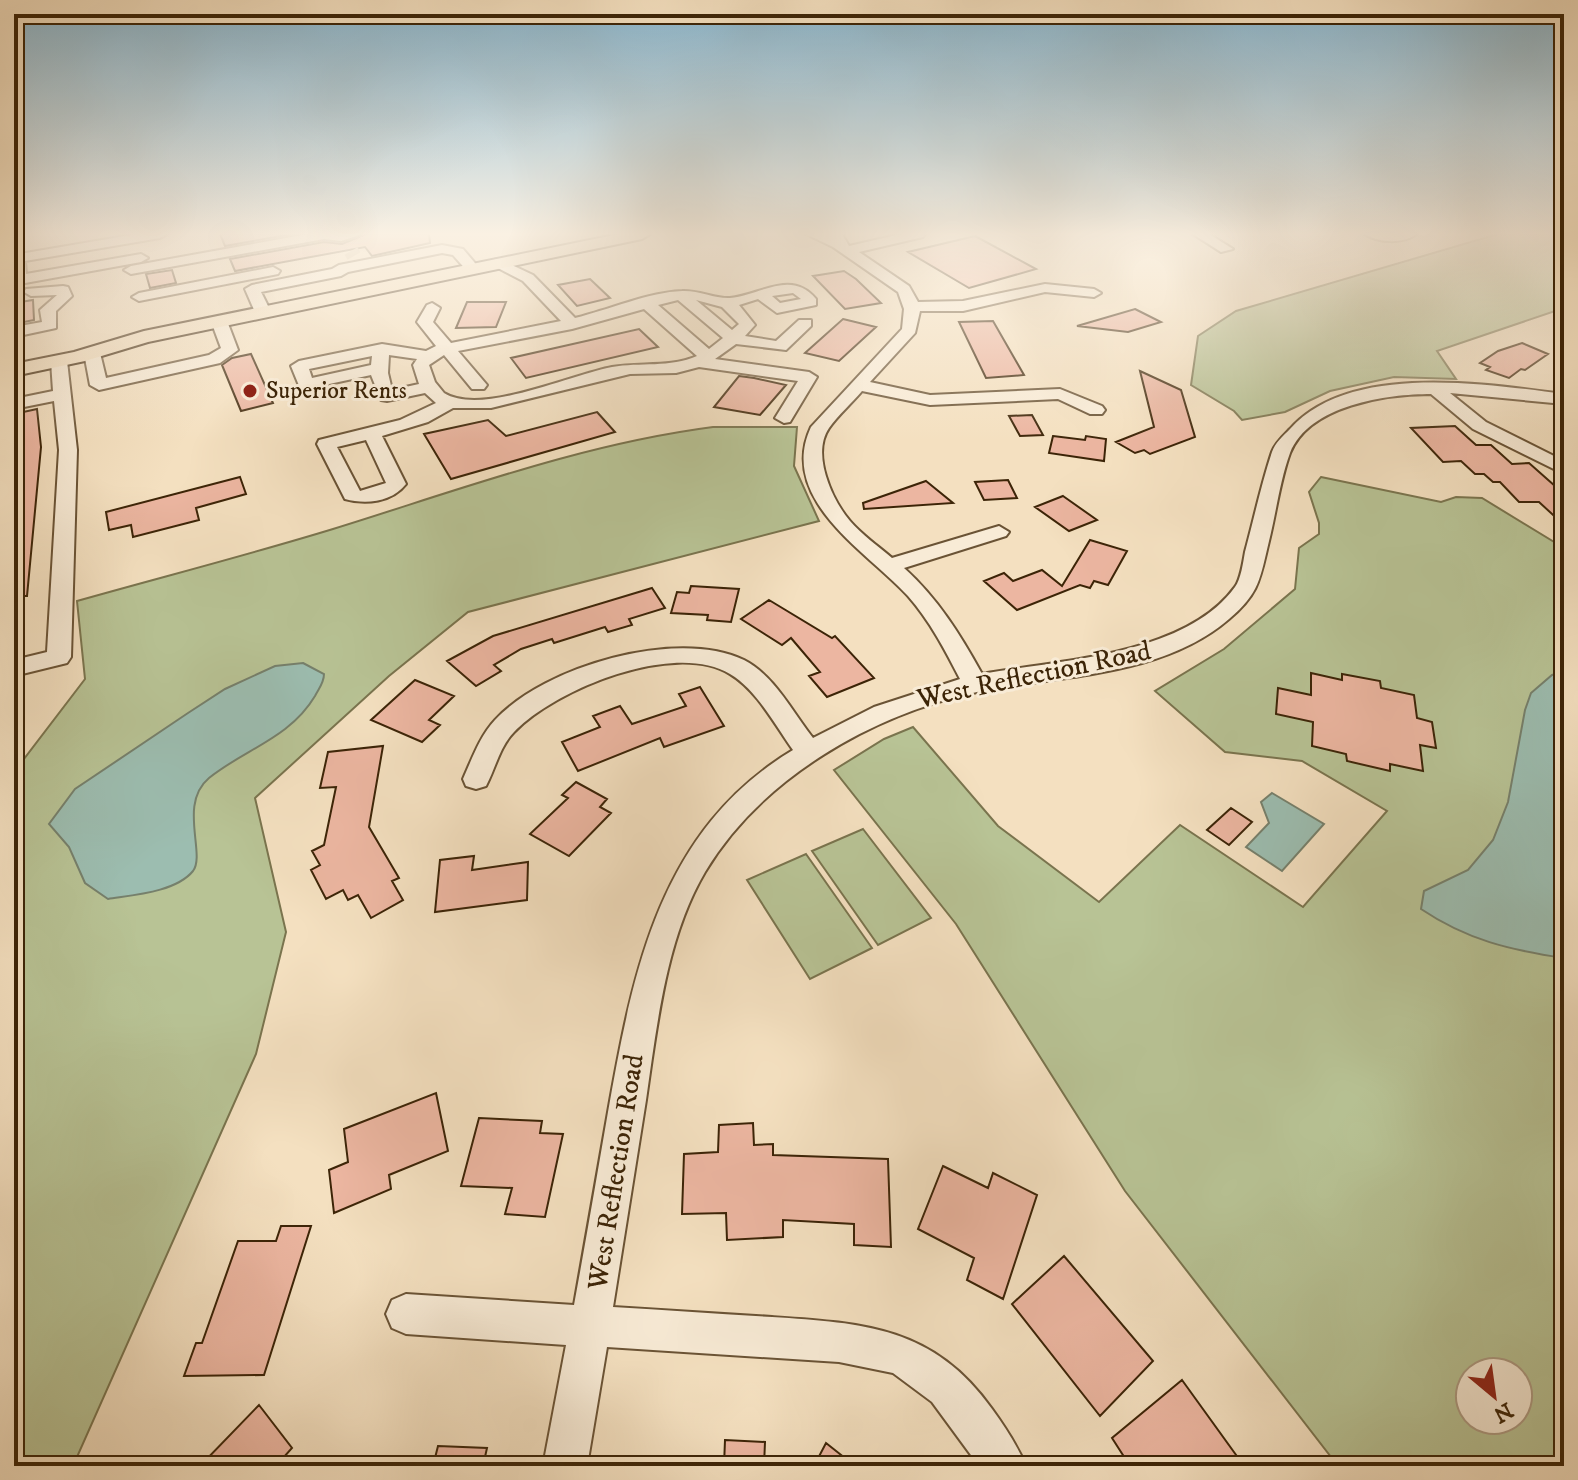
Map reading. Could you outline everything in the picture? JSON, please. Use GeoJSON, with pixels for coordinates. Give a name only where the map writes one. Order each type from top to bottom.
{"type":"FeatureCollection","features":[{"type":"Feature","properties":{"kind":"main road"},"geometry":{"type":"LineString","coordinates":[[14,370],[92,353],[144,337],[307,303]]}},
{"type":"Feature","properties":{"kind":"main road"},"geometry":{"type":"LineString","coordinates":[[14,357],[76,344],[144,337]]}},
{"type":"Feature","properties":{"kind":"street"},"geometry":{"type":"LineString","coordinates":[[14,332],[50,325],[48,310],[43,303]]}},
{"type":"Feature","properties":{"kind":"street"},"geometry":{"type":"LineString","coordinates":[[48,310],[56,303]]}},
{"type":"Feature","properties":{"kind":"street"},"geometry":{"type":"LineString","coordinates":[[140,303],[142,311],[172,303]]}},
{"type":"Feature","properties":{"kind":"street"},"geometry":{"type":"LineString","coordinates":[[259,303],[263,312]]}},
{"type":"Feature","properties":{"kind":"street"},"geometry":{"type":"LineString","coordinates":[[552,303],[572,324]]}},
{"type":"Feature","properties":{"kind":"street"},"geometry":{"type":"LineString","coordinates":[[641,303],[572,324],[546,323],[436,353],[421,365],[424,383],[450,402],[482,403],[630,369],[675,369],[702,359],[747,325],[741,314],[726,304]]}},
{"type":"Feature","properties":{"kind":"street"},"geometry":{"type":"LineString","coordinates":[[646,303],[702,359],[809,377],[784,418]]}},
{"type":"Feature","properties":{"kind":"street"},"geometry":{"type":"LineString","coordinates":[[691,303],[732,338],[780,347],[805,323]]}},
{"type":"Feature","properties":{"kind":"street"},"geometry":{"type":"LineString","coordinates":[[911,303],[913,320],[909,330],[820,427],[815,438],[813,463],[824,495],[841,524],[915,590],[942,623],[975,684]]}},
{"type":"Feature","properties":{"kind":"street"},"geometry":{"type":"LineString","coordinates":[[911,307],[976,303]]}},
{"type":"Feature","properties":{"kind":"street"},"geometry":{"type":"LineString","coordinates":[[432,308],[425,322],[436,353]]}},
{"type":"Feature","properties":{"kind":"street"},"geometry":{"type":"LineString","coordinates":[[92,353],[99,385],[214,359],[230,350],[219,321]]}},
{"type":"Feature","properties":{"kind":"street"},"geometry":{"type":"LineString","coordinates":[[382,349],[379,381],[387,396],[429,387]]}},
{"type":"Feature","properties":{"kind":"street"},"geometry":{"type":"LineString","coordinates":[[378,369],[306,384],[299,366],[382,349],[436,353],[461,361],[478,385]]}},
{"type":"Feature","properties":{"kind":"street"},"geometry":{"type":"LineString","coordinates":[[14,668],[59,657],[68,450],[59,361]]}},
{"type":"Feature","properties":{"kind":"street"},"geometry":{"type":"LineString","coordinates":[[858,385],[930,400],[1060,394],[1096,410]]}},
{"type":"Feature","properties":{"kind":"street"},"geometry":{"type":"LineString","coordinates":[[1436,389],[1456,412],[1479,427],[1564,468]]}},
{"type":"Feature","properties":{"kind":"street","name":"West Reflection Road"},"geometry":{"type":"LineString","coordinates":[[565,1466],[644,1003],[674,907],[700,858],[735,813],[809,751],[890,709],[975,684],[1143,656],[1209,623],[1233,606],[1247,588],[1282,449],[1291,434],[1338,403],[1384,393],[1436,389],[1471,389],[1564,399]]}},
{"type":"Feature","properties":{"kind":"street"},"geometry":{"type":"LineString","coordinates":[[14,404],[63,394]]}},
{"type":"Feature","properties":{"kind":"street"},"geometry":{"type":"LineString","coordinates":[[371,432],[396,484],[392,489],[359,498],[352,495],[326,444],[371,432],[425,419],[450,402]]}},
{"type":"Feature","properties":{"kind":"street"},"geometry":{"type":"LineString","coordinates":[[888,566],[999,532]]}},
{"type":"Feature","properties":{"kind":"street"},"geometry":{"type":"LineString","coordinates":[[476,779],[503,727],[526,706],[586,678],[676,654],[697,653],[738,667],[756,684],[809,751]]}},
{"type":"Feature","properties":{"kind":"street"},"geometry":{"type":"LineString","coordinates":[[406,1314],[839,1342],[900,1355],[929,1371],[951,1391],[1004,1466]]}},
{"type":"Feature","properties":{"kind":"green space"},"geometry":{"type":"Polygon","coordinates":[[[1263,303],[1564,303],[1564,308],[1437,351],[1456,379],[1394,377],[1330,391],[1285,412],[1242,420],[1234,411],[1191,385],[1198,336],[1236,311],[1263,303]]]}},
{"type":"Feature","properties":{"kind":"green space"},"geometry":{"type":"Polygon","coordinates":[[[713,427],[797,427],[794,466],[819,521],[468,612],[389,676],[255,798],[286,932],[256,1054],[73,1466],[14,1466],[14,772],[85,679],[77,601],[301,539],[568,456],[713,427]]]}},
{"type":"Feature","properties":{"kind":"green space"},"geometry":{"type":"Polygon","coordinates":[[[1321,477],[1441,502],[1456,497],[1482,498],[1564,548],[1564,1466],[1338,1466],[1125,1191],[956,924],[834,770],[884,739],[913,727],[998,826],[1099,902],[1180,825],[1303,907],[1387,811],[1302,761],[1225,752],[1155,691],[1224,649],[1295,589],[1299,548],[1319,534],[1319,523],[1309,492],[1321,477]]]}},
{"type":"Feature","properties":{"kind":"green space"},"geometry":{"type":"Polygon","coordinates":[[[863,829],[931,918],[878,945],[812,851],[863,829]]]}},
{"type":"Feature","properties":{"kind":"green space"},"geometry":{"type":"Polygon","coordinates":[[[806,854],[872,948],[810,979],[747,880],[806,854]]]}},
{"type":"Feature","properties":{"kind":"shaded area"},"geometry":{"type":"Polygon","coordinates":[[[303,663],[324,674],[321,685],[305,710],[280,733],[209,778],[200,789],[195,801],[197,853],[193,871],[165,888],[108,899],[85,883],[69,847],[49,824],[75,789],[225,689],[275,666],[303,663]]]}},
{"type":"Feature","properties":{"kind":"shaded area"},"geometry":{"type":"Polygon","coordinates":[[[1564,672],[1564,958],[1472,936],[1421,909],[1424,891],[1468,870],[1493,840],[1508,802],[1531,693],[1552,675],[1564,672]]]}},
{"type":"Feature","properties":{"kind":"shaded area"},"geometry":{"type":"Polygon","coordinates":[[[1272,793],[1324,824],[1282,871],[1246,847],[1269,823],[1261,802],[1272,793]]]}},
{"type":"Feature","properties":{"kind":"building"},"geometry":{"type":"Polygon","coordinates":[[[14,303],[33,303],[34,320],[14,324],[14,303]]]}},
{"type":"Feature","properties":{"kind":"building"},"geometry":{"type":"Polygon","coordinates":[[[467,303],[506,303],[496,327],[456,328],[467,303]]]}},
{"type":"Feature","properties":{"kind":"building"},"geometry":{"type":"Polygon","coordinates":[[[839,303],[881,303],[845,309],[839,303]]]}},
{"type":"Feature","properties":{"kind":"building"},"geometry":{"type":"Polygon","coordinates":[[[1135,309],[1161,322],[1128,332],[1077,326],[1135,309]]]}},
{"type":"Feature","properties":{"kind":"building"},"geometry":{"type":"Polygon","coordinates":[[[843,319],[876,327],[839,361],[805,353],[843,319]]]}},
{"type":"Feature","properties":{"kind":"building"},"geometry":{"type":"Polygon","coordinates":[[[993,321],[1024,375],[986,378],[959,322],[993,321]]]}},
{"type":"Feature","properties":{"kind":"building"},"geometry":{"type":"Polygon","coordinates":[[[639,329],[658,347],[526,378],[511,358],[639,329]]]}},
{"type":"Feature","properties":{"kind":"building"},"geometry":{"type":"Polygon","coordinates":[[[1522,343],[1548,354],[1509,378],[1486,370],[1490,367],[1480,363],[1498,351],[1522,343]]]}},
{"type":"Feature","properties":{"kind":"building","name":"Superior Rents"},"geometry":{"type":"Polygon","coordinates":[[[251,354],[273,403],[241,411],[222,365],[232,358],[251,354]]]}},
{"type":"Feature","properties":{"kind":"building"},"geometry":{"type":"Polygon","coordinates":[[[1140,371],[1181,390],[1195,437],[1150,454],[1144,450],[1135,453],[1116,442],[1154,427],[1140,371]]]}},
{"type":"Feature","properties":{"kind":"building"},"geometry":{"type":"Polygon","coordinates":[[[739,376],[786,385],[760,415],[714,407],[739,376]]]}},
{"type":"Feature","properties":{"kind":"building"},"geometry":{"type":"Polygon","coordinates":[[[37,409],[41,447],[27,596],[14,596],[14,414],[37,409]]]}},
{"type":"Feature","properties":{"kind":"building"},"geometry":{"type":"Polygon","coordinates":[[[597,412],[615,432],[451,479],[424,434],[488,420],[506,436],[597,412]]]}},
{"type":"Feature","properties":{"kind":"building"},"geometry":{"type":"Polygon","coordinates":[[[1032,415],[1043,435],[1020,436],[1009,416],[1032,415]]]}},
{"type":"Feature","properties":{"kind":"building"},"geometry":{"type":"Polygon","coordinates":[[[1455,426],[1476,445],[1491,445],[1512,464],[1529,463],[1564,494],[1564,525],[1539,502],[1519,502],[1500,482],[1493,482],[1484,474],[1475,474],[1461,461],[1443,462],[1411,428],[1455,426]]]}},
{"type":"Feature","properties":{"kind":"building"},"geometry":{"type":"Polygon","coordinates":[[[1053,436],[1106,439],[1104,461],[1049,453],[1053,436]]]}},
{"type":"Feature","properties":{"kind":"building"},"geometry":{"type":"Polygon","coordinates":[[[240,477],[246,494],[196,508],[199,520],[133,537],[131,525],[109,530],[106,512],[240,477]]]}},
{"type":"Feature","properties":{"kind":"building"},"geometry":{"type":"Polygon","coordinates":[[[1008,480],[1017,498],[984,500],[975,482],[1008,480]]]}},
{"type":"Feature","properties":{"kind":"building"},"geometry":{"type":"Polygon","coordinates":[[[926,481],[953,503],[864,509],[863,503],[926,481]]]}},
{"type":"Feature","properties":{"kind":"building"},"geometry":{"type":"Polygon","coordinates":[[[1063,496],[1097,520],[1069,531],[1035,507],[1063,496]]]}},
{"type":"Feature","properties":{"kind":"building"},"geometry":{"type":"Polygon","coordinates":[[[1090,540],[1127,551],[1108,585],[1094,581],[1090,588],[1080,585],[1017,610],[984,581],[1004,573],[1013,581],[1042,570],[1062,586],[1090,540]]]}},
{"type":"Feature","properties":{"kind":"building"},"geometry":{"type":"Polygon","coordinates":[[[691,586],[739,589],[731,622],[707,620],[708,615],[671,613],[677,592],[689,593],[691,586]]]}},
{"type":"Feature","properties":{"kind":"building"},"geometry":{"type":"Polygon","coordinates":[[[652,588],[665,608],[629,619],[632,625],[608,632],[605,627],[554,643],[552,639],[521,649],[494,665],[501,671],[476,686],[447,661],[493,636],[652,588]]]}},
{"type":"Feature","properties":{"kind":"building"},"geometry":{"type":"Polygon","coordinates":[[[769,600],[832,638],[835,636],[874,678],[827,697],[809,676],[820,672],[791,638],[782,645],[741,619],[769,600]]]}},
{"type":"Feature","properties":{"kind":"building"},"geometry":{"type":"Polygon","coordinates":[[[1311,673],[1342,680],[1342,674],[1380,681],[1381,688],[1414,695],[1417,718],[1432,722],[1436,748],[1420,745],[1423,771],[1390,764],[1390,771],[1347,761],[1346,754],[1312,746],[1313,722],[1276,714],[1278,688],[1311,695],[1311,673]]]}},
{"type":"Feature","properties":{"kind":"building"},"geometry":{"type":"Polygon","coordinates":[[[415,680],[454,696],[429,720],[440,725],[422,742],[371,720],[415,680]]]}},
{"type":"Feature","properties":{"kind":"building"},"geometry":{"type":"Polygon","coordinates":[[[700,687],[724,726],[664,747],[660,738],[578,771],[562,742],[600,727],[593,716],[620,706],[632,724],[686,706],[679,694],[700,687]]]}},
{"type":"Feature","properties":{"kind":"building"},"geometry":{"type":"Polygon","coordinates":[[[383,746],[369,827],[399,878],[392,881],[403,900],[371,918],[358,895],[348,900],[343,890],[326,899],[311,870],[320,865],[312,851],[324,845],[336,787],[320,788],[328,752],[383,746]]]}},
{"type":"Feature","properties":{"kind":"building"},"geometry":{"type":"Polygon","coordinates":[[[576,782],[607,799],[600,807],[611,813],[569,856],[530,834],[568,798],[562,795],[576,782]]]}},
{"type":"Feature","properties":{"kind":"building"},"geometry":{"type":"Polygon","coordinates":[[[1231,808],[1252,822],[1229,845],[1207,830],[1231,808]]]}},
{"type":"Feature","properties":{"kind":"building"},"geometry":{"type":"Polygon","coordinates":[[[474,856],[472,870],[528,862],[527,900],[435,912],[440,860],[474,856]]]}},
{"type":"Feature","properties":{"kind":"building"},"geometry":{"type":"Polygon","coordinates":[[[436,1093],[448,1151],[389,1175],[391,1189],[334,1213],[329,1170],[348,1162],[344,1129],[436,1093]]]}},
{"type":"Feature","properties":{"kind":"building"},"geometry":{"type":"Polygon","coordinates":[[[479,1118],[542,1121],[540,1133],[563,1134],[545,1217],[505,1214],[512,1188],[461,1186],[479,1118]]]}},
{"type":"Feature","properties":{"kind":"building"},"geometry":{"type":"Polygon","coordinates":[[[753,1123],[754,1145],[773,1144],[773,1155],[888,1159],[891,1247],[854,1245],[854,1224],[783,1220],[783,1237],[727,1240],[726,1213],[682,1214],[684,1154],[718,1152],[719,1125],[753,1123]]]}},
{"type":"Feature","properties":{"kind":"building"},"geometry":{"type":"Polygon","coordinates":[[[943,1166],[988,1188],[993,1173],[1037,1195],[1003,1299],[967,1280],[974,1258],[918,1229],[943,1166]]]}},
{"type":"Feature","properties":{"kind":"building"},"geometry":{"type":"Polygon","coordinates":[[[281,1226],[311,1226],[264,1375],[184,1376],[196,1343],[202,1343],[238,1241],[276,1241],[281,1226]]]}},
{"type":"Feature","properties":{"kind":"building"},"geometry":{"type":"Polygon","coordinates":[[[1064,1256],[1153,1361],[1100,1416],[1012,1304],[1064,1256]]]}},
{"type":"Feature","properties":{"kind":"building"},"geometry":{"type":"Polygon","coordinates":[[[1182,1380],[1244,1466],[1130,1466],[1112,1438],[1182,1380]]]}},
{"type":"Feature","properties":{"kind":"building"},"geometry":{"type":"Polygon","coordinates":[[[259,1405],[292,1448],[276,1466],[200,1466],[259,1405]]]}},
{"type":"Feature","properties":{"kind":"building"},"geometry":{"type":"Polygon","coordinates":[[[725,1440],[765,1442],[764,1466],[724,1466],[725,1440]]]}},
{"type":"Feature","properties":{"kind":"building"},"geometry":{"type":"Polygon","coordinates":[[[826,1443],[855,1466],[814,1466],[826,1443]]]}},
{"type":"Feature","properties":{"kind":"building"},"geometry":{"type":"Polygon","coordinates":[[[438,1446],[487,1448],[483,1466],[433,1466],[438,1446]]]}},
{"type":"Feature","properties":{"kind":"place","name":"Superior Rents"},"geometry":{"type":"Point","coordinates":[250,391]}}]}
